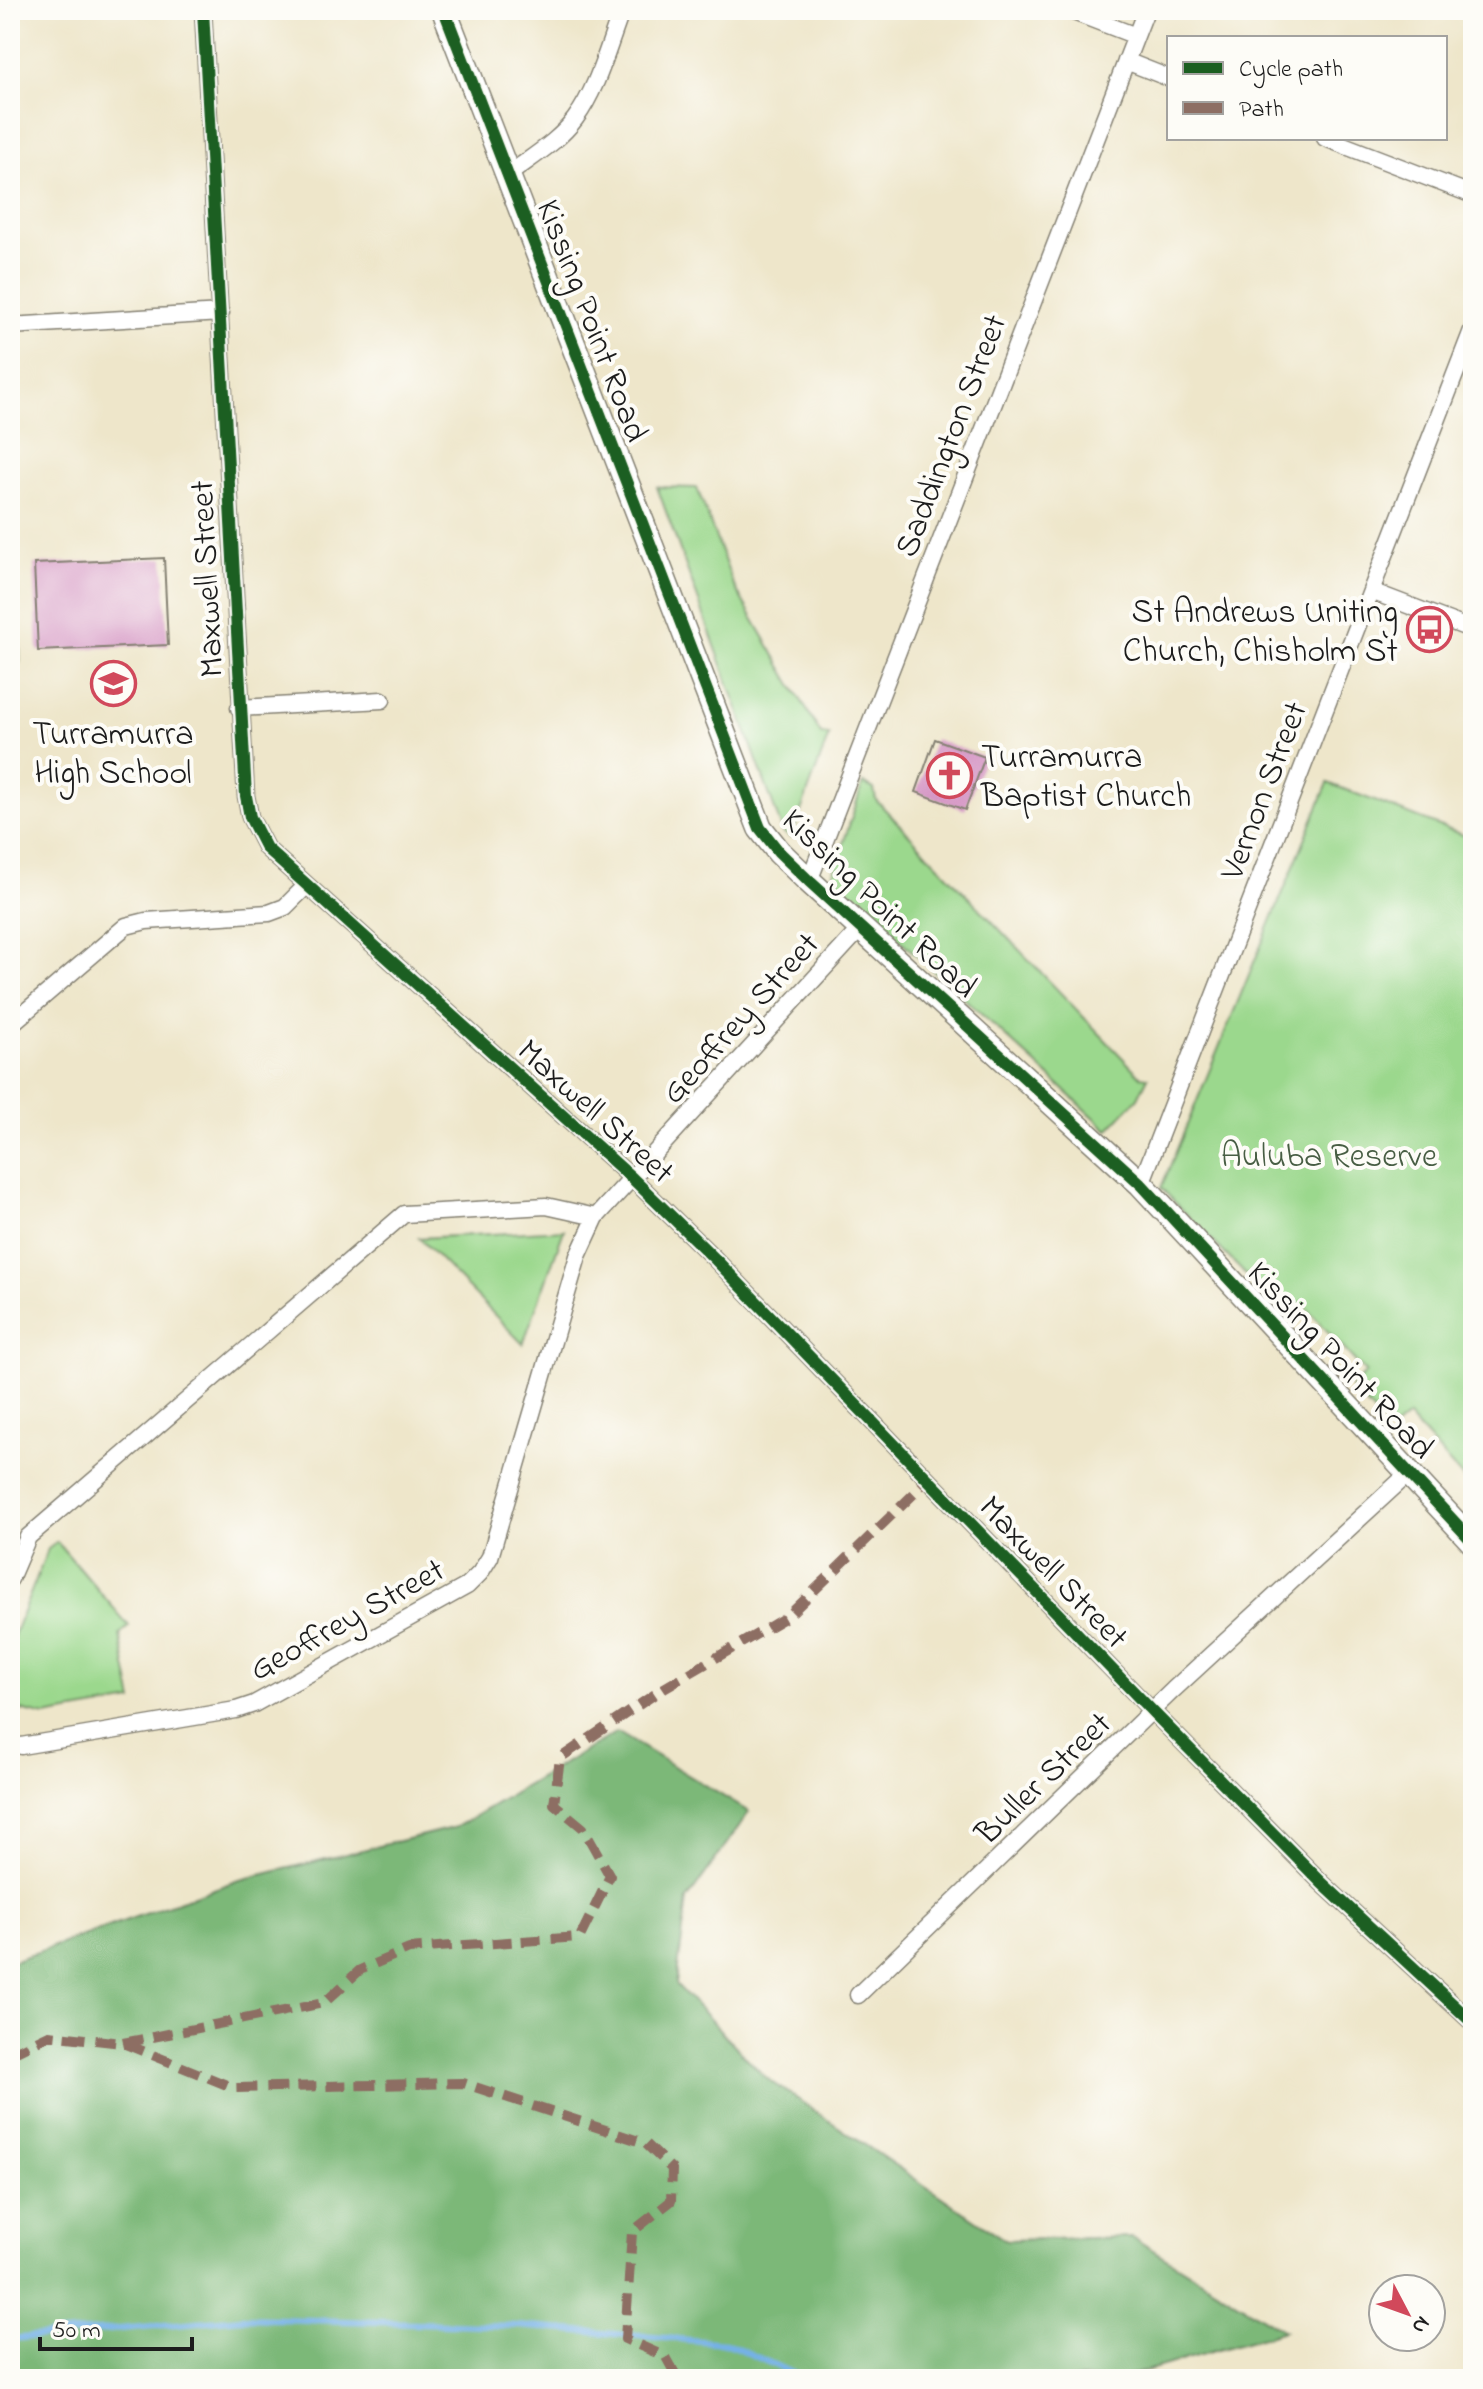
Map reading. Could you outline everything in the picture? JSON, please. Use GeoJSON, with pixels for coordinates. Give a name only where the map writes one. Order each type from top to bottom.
{"type":"FeatureCollection","features":[{"type":"Feature","properties":{"kind":"street","name":"Maxwell Street"},"geometry":{"type":"LineString","coordinates":[[203,10],[239,708],[250,817],[266,848],[632,1178],[716,1260],[1322,1883],[1473,2023]]}},
{"type":"Feature","properties":{"kind":"street","name":"Kissing Point Road"},"geometry":{"type":"LineString","coordinates":[[444,10],[760,828],[779,852],[860,929],[1141,1184],[1473,1542]]}},
{"type":"Feature","properties":{"kind":"street"},"geometry":{"type":"LineString","coordinates":[[508,175],[574,121],[588,98],[622,10]]}},
{"type":"Feature","properties":{"kind":"street"},"geometry":{"type":"LineString","coordinates":[[1068,10],[1136,36]]}},
{"type":"Feature","properties":{"kind":"street","name":"Saddington Street"},"geometry":{"type":"LineString","coordinates":[[809,881],[1146,10]]}},
{"type":"Feature","properties":{"kind":"street"},"geometry":{"type":"LineString","coordinates":[[1126,61],[1167,77]]}},
{"type":"Feature","properties":{"kind":"street"},"geometry":{"type":"LineString","coordinates":[[1330,140],[1473,195]]}},
{"type":"Feature","properties":{"kind":"street"},"geometry":{"type":"LineString","coordinates":[[10,326],[221,313]]}},
{"type":"Feature","properties":{"kind":"street","name":"Vernon Street"},"geometry":{"type":"LineString","coordinates":[[1141,1184],[1473,328]]}},
{"type":"Feature","properties":{"kind":"street"},"geometry":{"type":"LineString","coordinates":[[1371,591],[1473,630]]}},
{"type":"Feature","properties":{"kind":"street"},"geometry":{"type":"LineString","coordinates":[[239,708],[382,700]]}},
{"type":"Feature","properties":{"kind":"street"},"geometry":{"type":"LineString","coordinates":[[10,1025],[126,926],[146,921],[269,913],[285,907],[306,886]]}},
{"type":"Feature","properties":{"kind":"street","name":"Geoffrey Street"},"geometry":{"type":"LineString","coordinates":[[10,1744],[21,1746],[236,1710],[254,1704],[467,1586],[490,1557],[578,1256],[596,1217],[860,929]]}},
{"type":"Feature","properties":{"kind":"street"},"geometry":{"type":"LineString","coordinates":[[10,1579],[28,1537],[404,1214],[546,1206],[596,1217]]}},
{"type":"Feature","properties":{"kind":"street","name":"Buller Street"},"geometry":{"type":"LineString","coordinates":[[858,1995],[1173,1690],[1409,1473]]}},
{"type":"Feature","properties":{"kind":"green space"},"geometry":{"type":"Polygon","coordinates":[[[657,487],[697,488],[734,586],[821,734],[829,735],[791,838],[783,832],[657,487]]]}},
{"type":"Feature","properties":{"kind":"green space"},"geometry":{"type":"Polygon","coordinates":[[[17,579],[20,662],[10,663],[10,580],[17,579]]]}},
{"type":"Feature","properties":{"kind":"green space"},"geometry":{"type":"Polygon","coordinates":[[[863,783],[874,789],[876,800],[1140,1076],[1148,1077],[1138,1098],[1108,1130],[843,888],[833,874],[863,783]]]}},
{"type":"Feature","properties":{"kind":"green space","name":"Auluba Reserve"},"geometry":{"type":"Polygon","coordinates":[[[1328,783],[1473,839],[1473,1489],[1408,1417],[1391,1431],[1351,1388],[1366,1373],[1301,1302],[1285,1315],[1161,1188],[1328,783]]]}},
{"type":"Feature","properties":{"kind":"green space"},"geometry":{"type":"Polygon","coordinates":[[[564,1230],[523,1344],[419,1238],[564,1230]]]}},
{"type":"Feature","properties":{"kind":"green space"},"geometry":{"type":"Polygon","coordinates":[[[57,1542],[129,1626],[120,1635],[133,1701],[45,1716],[21,1710],[10,1695],[10,1645],[48,1549],[57,1542]]]}},
{"type":"Feature","properties":{"kind":"green space"},"geometry":{"type":"Polygon","coordinates":[[[617,1732],[749,1812],[687,1900],[676,1984],[765,2077],[1005,2240],[1132,2237],[1284,2331],[1118,2379],[10,2379],[10,1962],[236,1881],[456,1827],[617,1732]]]}},
{"type":"Feature","properties":{"kind":"building"},"geometry":{"type":"Polygon","coordinates":[[[164,558],[168,645],[38,651],[34,564],[164,558]]]}},
{"type":"Feature","properties":{"kind":"building","name":"Turramurra Baptist Church"},"geometry":{"type":"Polygon","coordinates":[[[935,739],[985,757],[965,810],[916,792],[935,739]]]}},
{"type":"Feature","properties":{"kind":"waterway"},"geometry":{"type":"LineString","coordinates":[[10,2339],[242,2318],[517,2326],[726,2343],[805,2379]]}},
{"type":"Feature","properties":{"kind":"marked path"},"geometry":{"type":"LineString","coordinates":[[123,2043],[324,2003],[360,1970],[409,1949],[580,1937],[610,1876],[583,1828],[554,1804],[560,1758],[664,1688],[788,1616],[928,1480]]}},
{"type":"Feature","properties":{"kind":"marked path"},"geometry":{"type":"LineString","coordinates":[[10,2054],[49,2035],[123,2043],[234,2088],[463,2083],[645,2143],[672,2169],[671,2201],[632,2232],[625,2339],[666,2357],[678,2379]]}},
{"type":"Feature","properties":{"kind":"cycle path"},"geometry":{"type":"LineString","coordinates":[[203,10],[246,796],[250,817],[266,848],[632,1178],[716,1260],[1322,1883],[1473,2023]]}},
{"type":"Feature","properties":{"kind":"cycle path"},"geometry":{"type":"LineString","coordinates":[[444,10],[760,828],[809,881],[1141,1184],[1473,1542]]}},
{"type":"Feature","properties":{"kind":"place","name":"St Andrews Uniting Church, Chisholm St"},"geometry":{"type":"Point","coordinates":[1429,630]}},
{"type":"Feature","properties":{"kind":"place","name":"Turramurra High School"},"geometry":{"type":"Point","coordinates":[113,684]}},
{"type":"Feature","properties":{"kind":"place","name":"Turramurra Baptist Church"},"geometry":{"type":"Point","coordinates":[950,775]}}]}
